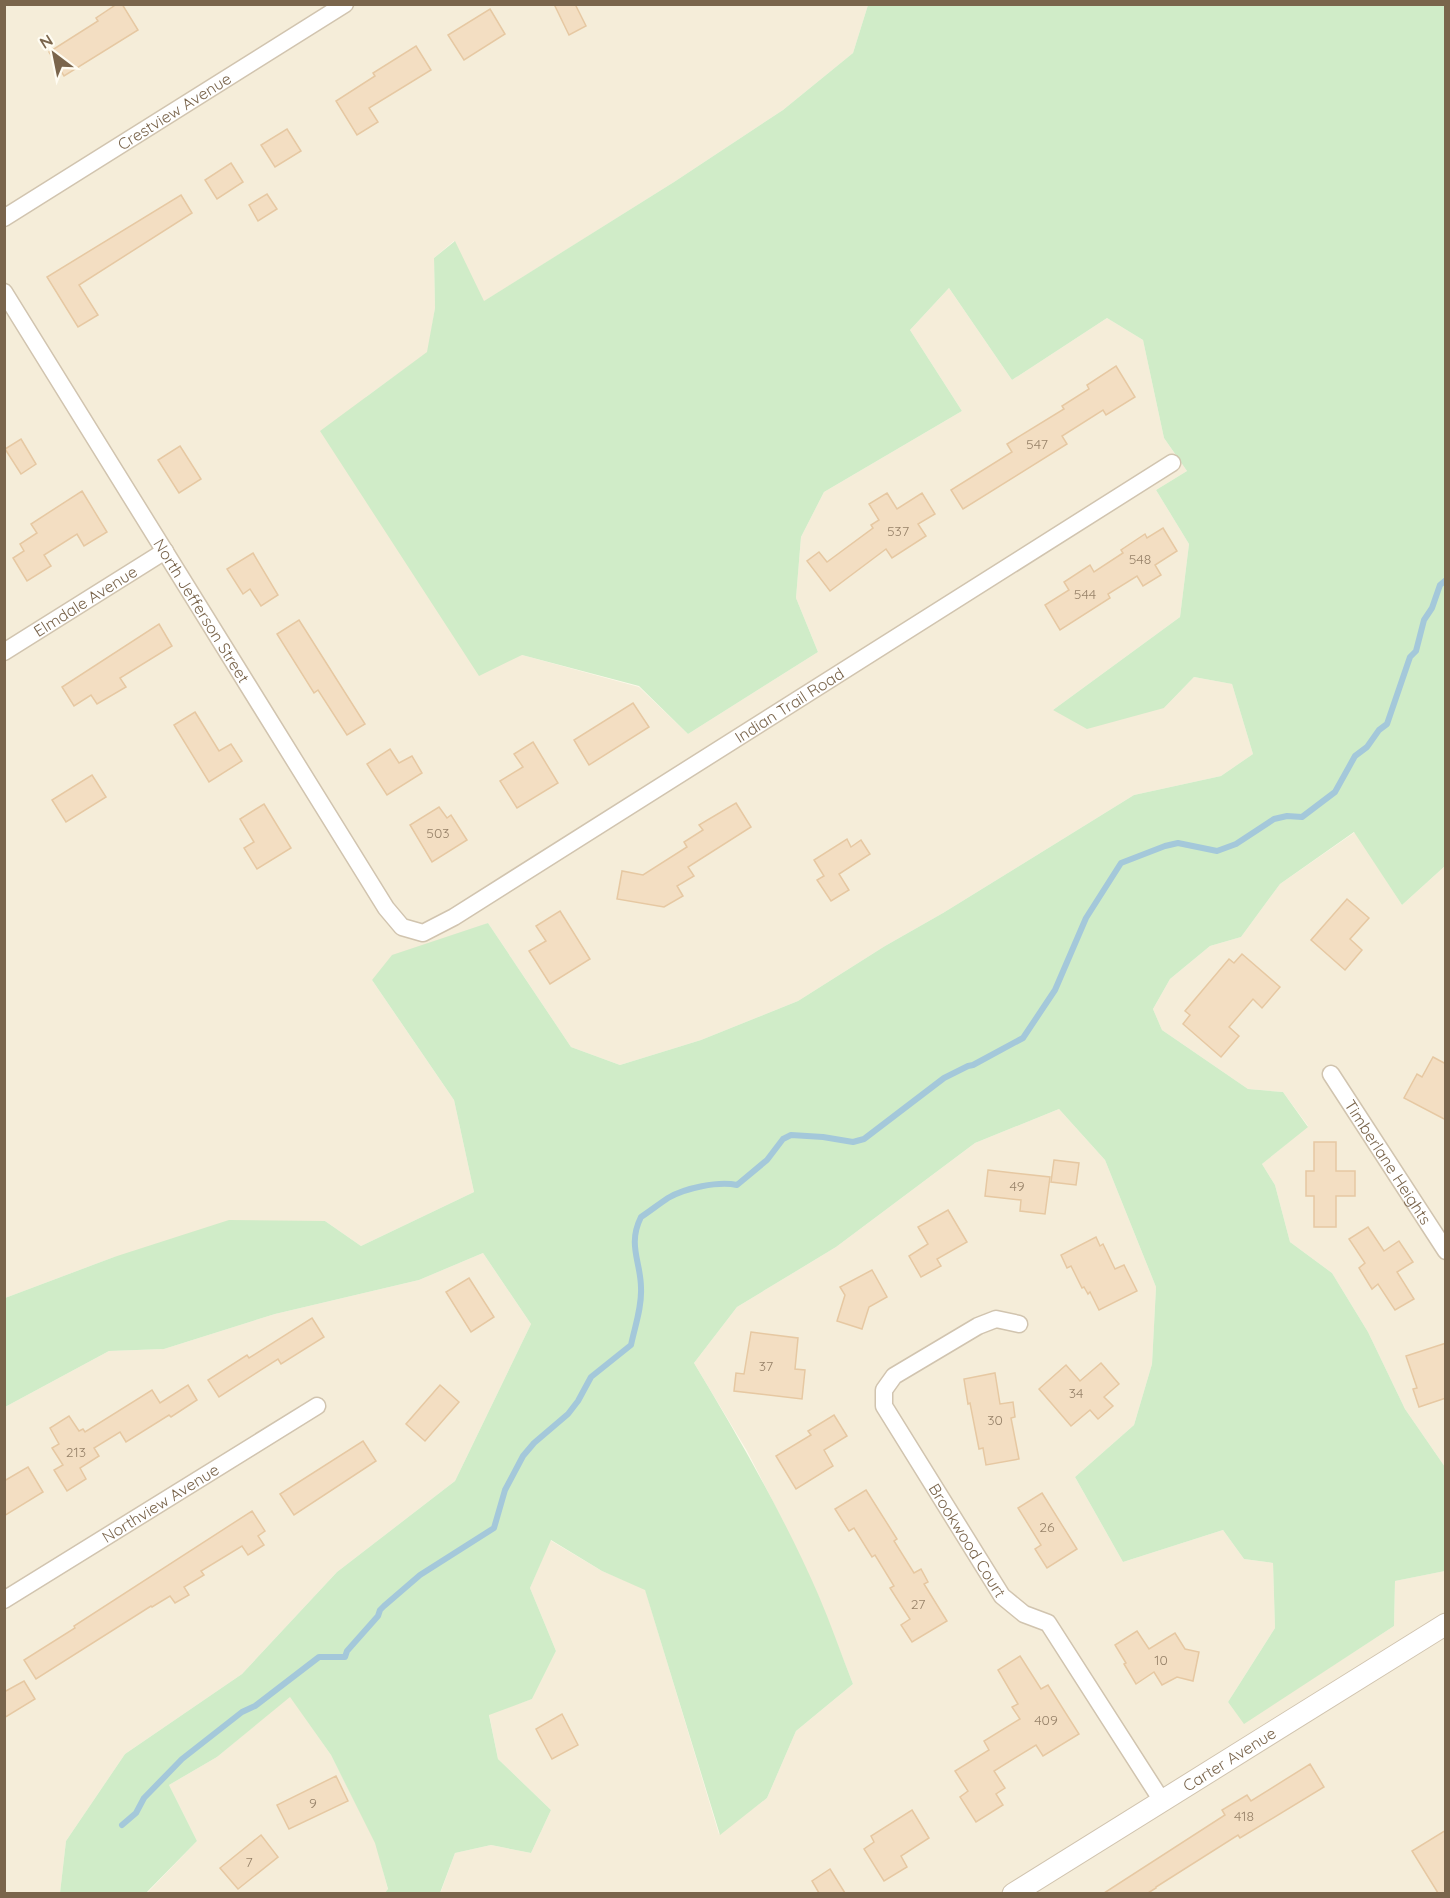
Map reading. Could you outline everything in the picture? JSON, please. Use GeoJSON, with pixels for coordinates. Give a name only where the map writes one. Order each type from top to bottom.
{"type":"FeatureCollection","features":[{"type":"Feature","properties":{"kind":"street","name":"Crestview Avenue"},"geometry":{"type":"LineString","coordinates":[[4,218],[345,4]]}},
{"type":"Feature","properties":{"kind":"street","name":"North Jefferson Street"},"geometry":{"type":"LineString","coordinates":[[4,292],[386,908],[402,927]]}},
{"type":"Feature","properties":{"kind":"street","name":"Indian Trail Road"},"geometry":{"type":"LineString","coordinates":[[402,927],[423,933],[454,917],[1172,463]]}},
{"type":"Feature","properties":{"kind":"street","name":"Elmdale Avenue"},"geometry":{"type":"LineString","coordinates":[[4,652],[165,551]]}},
{"type":"Feature","properties":{"kind":"street","name":"Timberlane Heights"},"geometry":{"type":"LineString","coordinates":[[1331,1074],[1446,1251]]}},
{"type":"Feature","properties":{"kind":"street","name":"Brookwood Court"},"geometry":{"type":"LineString","coordinates":[[1019,1324],[996,1319],[978,1326],[894,1376],[884,1390],[884,1406],[1002,1596],[1024,1614],[1048,1623],[1162,1801]]}},
{"type":"Feature","properties":{"kind":"street","name":"Northview Avenue"},"geometry":{"type":"LineString","coordinates":[[4,1600],[317,1406]]}},
{"type":"Feature","properties":{"kind":"street","name":"Carter Avenue"},"geometry":{"type":"LineString","coordinates":[[1013,1893],[1446,1624]]}},
{"type":"Feature","properties":{"kind":"shaded area"},"geometry":{"type":"Polygon","coordinates":[[[5,5],[868,5],[853,53],[783,110],[674,182],[483,302],[454,241],[434,258],[435,308],[428,352],[366,397],[522,655],[639,687],[688,734],[818,652],[796,598],[801,537],[824,492],[962,411],[910,330],[949,288],[1012,380],[1107,318],[1143,340],[1164,438],[1187,471],[1156,490],[1189,544],[1180,617],[1053,710],[1164,708],[1194,677],[1232,684],[1253,754],[1221,776],[1134,795],[798,1001],[701,1040],[620,1065],[571,1047],[488,923],[372,980],[454,1100],[474,1192],[361,1246],[325,1221],[114,1257],[5,1298],[5,5]]]}},
{"type":"Feature","properties":{"kind":"shaded area"},"geometry":{"type":"Polygon","coordinates":[[[1355,832],[1402,905],[1445,866],[1445,1467],[1405,1409],[1368,1332],[1332,1273],[1290,1242],[1275,1185],[1262,1164],[1308,1126],[1283,1092],[1248,1089],[1162,1030],[1153,1009],[1170,979],[1210,946],[1241,937],[1280,884],[1355,832]]]}},
{"type":"Feature","properties":{"kind":"shaded area"},"geometry":{"type":"Polygon","coordinates":[[[1059,1109],[1105,1160],[1156,1287],[1152,1364],[1134,1425],[1075,1477],[1123,1562],[1223,1530],[1244,1559],[1273,1563],[1275,1628],[1228,1702],[1244,1723],[1394,1626],[1395,1581],[1445,1571],[1445,1893],[440,1894],[455,1853],[491,1845],[531,1853],[551,1810],[498,1759],[489,1714],[532,1699],[556,1651],[530,1588],[550,1540],[602,1571],[645,1589],[719,1834],[767,1798],[796,1731],[853,1684],[818,1595],[783,1521],[747,1451],[694,1363],[737,1307],[836,1247],[975,1143],[1059,1109]]]}},
{"type":"Feature","properties":{"kind":"shaded area"},"geometry":{"type":"Polygon","coordinates":[[[483,1253],[531,1324],[455,1481],[337,1572],[242,1674],[125,1754],[66,1841],[60,1893],[5,1894],[5,1407],[109,1351],[164,1349],[275,1314],[419,1280],[483,1253]]]}},
{"type":"Feature","properties":{"kind":"shaded area"},"geometry":{"type":"Polygon","coordinates":[[[290,1696],[331,1755],[376,1843],[388,1890],[385,1894],[146,1894],[197,1841],[169,1785],[217,1757],[290,1696]]]}},
{"type":"Feature","properties":{"kind":"green space"},"geometry":{"type":"Polygon","coordinates":[[[868,5],[1445,5],[1445,866],[1402,905],[1354,832],[1280,884],[1241,937],[1210,946],[1170,979],[1153,1009],[1162,1030],[1248,1089],[1283,1092],[1308,1127],[1262,1164],[1275,1185],[1290,1242],[1332,1273],[1368,1332],[1405,1409],[1445,1467],[1445,1571],[1395,1581],[1394,1626],[1244,1724],[1228,1702],[1275,1628],[1273,1563],[1244,1559],[1223,1530],[1123,1562],[1075,1477],[1134,1425],[1152,1364],[1156,1287],[1105,1160],[1059,1109],[975,1143],[836,1247],[737,1307],[694,1363],[744,1448],[790,1535],[823,1605],[853,1684],[796,1731],[767,1798],[720,1835],[645,1590],[602,1571],[551,1540],[530,1588],[556,1651],[532,1699],[489,1715],[498,1759],[551,1810],[531,1853],[491,1845],[455,1853],[440,1893],[385,1893],[388,1889],[375,1843],[331,1755],[290,1697],[217,1757],[169,1785],[197,1841],[146,1893],[60,1893],[66,1841],[125,1754],[242,1674],[337,1572],[455,1481],[531,1324],[483,1253],[419,1280],[275,1314],[164,1349],[109,1351],[5,1407],[5,1298],[114,1257],[229,1220],[325,1221],[361,1246],[474,1192],[454,1100],[372,980],[392,955],[488,923],[571,1047],[620,1065],[701,1040],[798,1001],[1134,795],[1221,776],[1253,754],[1232,684],[1194,677],[1164,708],[1087,729],[1053,710],[1180,617],[1189,544],[1156,490],[1187,471],[1164,438],[1143,340],[1107,318],[1012,380],[949,288],[910,330],[962,411],[824,492],[801,537],[796,598],[818,652],[688,734],[639,686],[522,655],[479,676],[320,431],[427,352],[435,308],[434,258],[455,241],[484,301],[674,182],[783,110],[853,53],[868,5]]]}},
{"type":"Feature","properties":{"kind":"building"},"geometry":{"type":"Polygon","coordinates":[[[117,4],[122,4],[138,30],[64,76],[49,52],[98,21],[96,18],[117,4]]]}},
{"type":"Feature","properties":{"kind":"building"},"geometry":{"type":"Polygon","coordinates":[[[554,4],[575,4],[586,26],[569,35],[554,4]]]}},
{"type":"Feature","properties":{"kind":"building"},"geometry":{"type":"Polygon","coordinates":[[[490,9],[505,34],[464,60],[448,35],[490,9]]]}},
{"type":"Feature","properties":{"kind":"building"},"geometry":{"type":"Polygon","coordinates":[[[416,46],[431,70],[369,108],[378,122],[357,135],[336,101],[375,76],[373,73],[416,46]]]}},
{"type":"Feature","properties":{"kind":"building"},"geometry":{"type":"Polygon","coordinates":[[[287,129],[301,151],[275,167],[261,145],[287,129]]]}},
{"type":"Feature","properties":{"kind":"building"},"geometry":{"type":"Polygon","coordinates":[[[231,163],[243,182],[217,199],[205,180],[231,163]]]}},
{"type":"Feature","properties":{"kind":"building"},"geometry":{"type":"Polygon","coordinates":[[[267,194],[277,209],[258,221],[249,205],[267,194]]]}},
{"type":"Feature","properties":{"kind":"building"},"geometry":{"type":"Polygon","coordinates":[[[181,195],[192,213],[79,285],[98,315],[78,327],[47,277],[181,195]]]}},
{"type":"Feature","properties":{"kind":"building"},"geometry":{"type":"Polygon","coordinates":[[[1116,366],[1135,397],[1106,415],[1103,410],[1062,436],[1067,444],[963,509],[951,490],[1012,452],[1007,444],[1064,409],[1062,406],[1089,389],[1087,385],[1116,366]]]}},
{"type":"Feature","properties":{"kind":"building"},"geometry":{"type":"Polygon","coordinates":[[[21,439],[36,464],[21,474],[5,449],[21,439]]]}},
{"type":"Feature","properties":{"kind":"building"},"geometry":{"type":"Polygon","coordinates":[[[180,446],[201,479],[179,493],[158,460],[180,446]]]}},
{"type":"Feature","properties":{"kind":"building"},"geometry":{"type":"Polygon","coordinates":[[[82,491],[107,532],[84,546],[77,534],[44,555],[51,566],[27,581],[13,558],[24,551],[20,544],[37,533],[31,524],[82,491]]]}},
{"type":"Feature","properties":{"kind":"building"},"geometry":{"type":"Polygon","coordinates":[[[887,493],[897,509],[922,493],[935,514],[918,524],[926,536],[892,558],[886,549],[830,591],[807,561],[819,552],[827,562],[873,528],[871,525],[879,520],[869,504],[887,493]]]}},
{"type":"Feature","properties":{"kind":"building"},"geometry":{"type":"Polygon","coordinates":[[[1163,528],[1177,551],[1155,565],[1161,575],[1143,586],[1137,576],[1108,594],[1110,598],[1060,630],[1045,605],[1069,590],[1064,582],[1090,565],[1094,572],[1123,553],[1121,550],[1145,534],[1147,538],[1163,528]]]}},
{"type":"Feature","properties":{"kind":"building"},"geometry":{"type":"Polygon","coordinates":[[[253,553],[278,595],[261,606],[250,589],[243,594],[227,569],[253,553]]]}},
{"type":"Feature","properties":{"kind":"building"},"geometry":{"type":"Polygon","coordinates":[[[299,620],[365,724],[347,735],[318,690],[314,693],[277,634],[299,620]]]}},
{"type":"Feature","properties":{"kind":"building"},"geometry":{"type":"Polygon","coordinates":[[[159,624],[172,646],[120,678],[126,687],[97,704],[91,695],[74,706],[62,687],[159,624]]]}},
{"type":"Feature","properties":{"kind":"building"},"geometry":{"type":"Polygon","coordinates":[[[633,703],[649,727],[589,765],[574,740],[633,703]]]}},
{"type":"Feature","properties":{"kind":"building"},"geometry":{"type":"Polygon","coordinates":[[[195,712],[219,751],[231,744],[242,761],[209,782],[174,725],[195,712]]]}},
{"type":"Feature","properties":{"kind":"building"},"geometry":{"type":"Polygon","coordinates":[[[533,742],[558,783],[517,808],[500,781],[523,767],[514,754],[533,742]]]}},
{"type":"Feature","properties":{"kind":"building"},"geometry":{"type":"Polygon","coordinates":[[[390,749],[399,763],[412,756],[422,773],[387,795],[367,764],[390,749]]]}},
{"type":"Feature","properties":{"kind":"building"},"geometry":{"type":"Polygon","coordinates":[[[92,775],[106,797],[66,822],[52,800],[92,775]]]}},
{"type":"Feature","properties":{"kind":"building"},"geometry":{"type":"Polygon","coordinates":[[[736,803],[751,827],[688,867],[694,876],[677,886],[683,896],[664,907],[617,899],[622,871],[643,875],[687,847],[684,842],[703,830],[699,825],[736,803]]]}},
{"type":"Feature","properties":{"kind":"building"},"geometry":{"type":"Polygon","coordinates":[[[264,804],[291,848],[257,869],[244,848],[254,842],[240,819],[264,804]]]}},
{"type":"Feature","properties":{"kind":"building"},"geometry":{"type":"Polygon","coordinates":[[[439,807],[447,818],[451,815],[467,840],[432,862],[410,825],[439,807]]]}},
{"type":"Feature","properties":{"kind":"building"},"geometry":{"type":"Polygon","coordinates":[[[847,839],[851,847],[861,840],[870,854],[839,874],[849,890],[831,901],[817,880],[824,876],[814,860],[847,839]]]}},
{"type":"Feature","properties":{"kind":"building"},"geometry":{"type":"Polygon","coordinates":[[[1347,899],[1369,918],[1350,939],[1362,950],[1345,970],[1311,940],[1347,899]]]}},
{"type":"Feature","properties":{"kind":"building"},"geometry":{"type":"Polygon","coordinates":[[[560,911],[590,959],[550,984],[529,951],[546,941],[536,926],[560,911]]]}},
{"type":"Feature","properties":{"kind":"building"},"geometry":{"type":"Polygon","coordinates":[[[1242,954],[1280,987],[1262,1008],[1253,999],[1229,1027],[1239,1036],[1221,1057],[1183,1024],[1190,1015],[1185,1011],[1229,959],[1234,963],[1242,954]]]}},
{"type":"Feature","properties":{"kind":"building"},"geometry":{"type":"Polygon","coordinates":[[[1433,1057],[1446,1064],[1446,1120],[1404,1098],[1417,1074],[1422,1077],[1433,1057]]]}},
{"type":"Feature","properties":{"kind":"building"},"geometry":{"type":"Polygon","coordinates":[[[1314,1142],[1336,1142],[1336,1171],[1355,1171],[1355,1196],[1336,1196],[1336,1227],[1314,1227],[1314,1196],[1306,1196],[1306,1171],[1314,1171],[1314,1142]]]}},
{"type":"Feature","properties":{"kind":"building"},"geometry":{"type":"Polygon","coordinates":[[[1054,1160],[1079,1163],[1076,1185],[1051,1182],[1054,1160]]]}},
{"type":"Feature","properties":{"kind":"building"},"geometry":{"type":"Polygon","coordinates":[[[988,1170],[1050,1177],[1045,1214],[1020,1211],[1021,1200],[985,1196],[988,1170]]]}},
{"type":"Feature","properties":{"kind":"building"},"geometry":{"type":"Polygon","coordinates":[[[948,1210],[967,1242],[937,1259],[941,1266],[921,1277],[909,1256],[928,1244],[918,1227],[948,1210]]]}},
{"type":"Feature","properties":{"kind":"building"},"geometry":{"type":"Polygon","coordinates":[[[1368,1227],[1384,1251],[1399,1241],[1413,1262],[1397,1272],[1414,1299],[1395,1310],[1378,1284],[1372,1289],[1359,1268],[1365,1263],[1349,1239],[1368,1227]]]}},
{"type":"Feature","properties":{"kind":"building"},"geometry":{"type":"Polygon","coordinates":[[[1096,1237],[1100,1246],[1103,1244],[1115,1269],[1124,1265],[1137,1291],[1099,1310],[1090,1292],[1088,1294],[1084,1287],[1082,1288],[1071,1266],[1067,1268],[1061,1255],[1096,1237]]]}},
{"type":"Feature","properties":{"kind":"building"},"geometry":{"type":"Polygon","coordinates":[[[872,1270],[887,1297],[869,1307],[862,1329],[837,1321],[845,1295],[840,1287],[872,1270]]]}},
{"type":"Feature","properties":{"kind":"building"},"geometry":{"type":"Polygon","coordinates":[[[469,1278],[494,1317],[471,1332],[446,1292],[469,1278]]]}},
{"type":"Feature","properties":{"kind":"building"},"geometry":{"type":"Polygon","coordinates":[[[312,1318],[324,1337],[281,1364],[278,1359],[219,1397],[208,1380],[247,1355],[249,1358],[312,1318]]]}},
{"type":"Feature","properties":{"kind":"building"},"geometry":{"type":"Polygon","coordinates":[[[751,1332],[798,1338],[795,1369],[805,1370],[802,1399],[734,1391],[736,1373],[744,1374],[751,1332]]]}},
{"type":"Feature","properties":{"kind":"building"},"geometry":{"type":"Polygon","coordinates":[[[1446,1343],[1446,1398],[1419,1407],[1413,1389],[1417,1388],[1406,1356],[1446,1343]]]}},
{"type":"Feature","properties":{"kind":"building"},"geometry":{"type":"Polygon","coordinates":[[[1101,1363],[1119,1384],[1104,1397],[1113,1406],[1098,1419],[1090,1410],[1071,1426],[1039,1389],[1066,1365],[1080,1381],[1101,1363]]]}},
{"type":"Feature","properties":{"kind":"building"},"geometry":{"type":"Polygon","coordinates":[[[995,1373],[1000,1404],[1013,1402],[1015,1417],[1011,1418],[1019,1459],[986,1465],[983,1448],[979,1449],[964,1379],[995,1373]]]}},
{"type":"Feature","properties":{"kind":"building"},"geometry":{"type":"Polygon","coordinates":[[[188,1385],[197,1400],[126,1442],[120,1432],[94,1448],[99,1456],[80,1468],[86,1479],[67,1491],[54,1470],[63,1465],[52,1448],[59,1444],[50,1428],[69,1416],[79,1431],[83,1429],[85,1432],[152,1390],[160,1403],[188,1385]]]}},
{"type":"Feature","properties":{"kind":"building"},"geometry":{"type":"Polygon","coordinates":[[[440,1385],[459,1402],[425,1441],[406,1424],[440,1385]]]}},
{"type":"Feature","properties":{"kind":"building"},"geometry":{"type":"Polygon","coordinates":[[[834,1415],[847,1436],[824,1450],[833,1466],[796,1489],[776,1456],[811,1435],[808,1431],[834,1415]]]}},
{"type":"Feature","properties":{"kind":"building"},"geometry":{"type":"Polygon","coordinates":[[[363,1441],[376,1461],[294,1515],[280,1494],[363,1441]]]}},
{"type":"Feature","properties":{"kind":"building"},"geometry":{"type":"Polygon","coordinates":[[[28,1467],[43,1492],[4,1516],[4,1481],[28,1467]]]}},
{"type":"Feature","properties":{"kind":"building"},"geometry":{"type":"Polygon","coordinates":[[[866,1490],[897,1539],[894,1541],[914,1573],[921,1569],[928,1582],[924,1584],[947,1621],[912,1642],[901,1625],[910,1619],[890,1588],[894,1586],[875,1555],[872,1557],[854,1528],[849,1531],[835,1509],[866,1490]]]}},
{"type":"Feature","properties":{"kind":"building"},"geometry":{"type":"Polygon","coordinates":[[[1042,1493],[1077,1549],[1047,1568],[1035,1549],[1041,1545],[1018,1508],[1042,1493]]]}},
{"type":"Feature","properties":{"kind":"building"},"geometry":{"type":"Polygon","coordinates":[[[252,1511],[265,1531],[258,1536],[264,1545],[248,1555],[242,1546],[201,1571],[204,1575],[184,1587],[189,1595],[175,1603],[170,1596],[151,1606],[36,1679],[24,1660],[252,1511]]]}},
{"type":"Feature","properties":{"kind":"building"},"geometry":{"type":"Polygon","coordinates":[[[1137,1631],[1149,1649],[1175,1633],[1185,1649],[1199,1652],[1193,1681],[1177,1677],[1162,1685],[1154,1672],[1136,1684],[1115,1645],[1137,1631]]]}},
{"type":"Feature","properties":{"kind":"building"},"geometry":{"type":"Polygon","coordinates":[[[1020,1656],[1041,1689],[1048,1685],[1079,1734],[1043,1756],[1036,1745],[994,1771],[1005,1788],[996,1794],[1003,1805],[976,1822],[960,1797],[968,1791],[955,1771],[989,1750],[984,1741],[1020,1719],[1012,1707],[1018,1704],[998,1670],[1020,1656]]]}},
{"type":"Feature","properties":{"kind":"building"},"geometry":{"type":"Polygon","coordinates":[[[24,1681],[35,1699],[4,1718],[4,1692],[24,1681]]]}},
{"type":"Feature","properties":{"kind":"building"},"geometry":{"type":"Polygon","coordinates":[[[562,1714],[578,1745],[552,1759],[536,1729],[562,1714]]]}},
{"type":"Feature","properties":{"kind":"building"},"geometry":{"type":"Polygon","coordinates":[[[1310,1764],[1324,1787],[1240,1838],[1238,1835],[1148,1893],[1104,1893],[1225,1815],[1222,1810],[1247,1795],[1251,1801],[1310,1764]]]}},
{"type":"Feature","properties":{"kind":"building"},"geometry":{"type":"Polygon","coordinates":[[[336,1776],[348,1801],[289,1829],[277,1805],[336,1776]]]}},
{"type":"Feature","properties":{"kind":"building"},"geometry":{"type":"Polygon","coordinates":[[[912,1810],[929,1838],[901,1856],[907,1867],[884,1881],[864,1849],[874,1842],[871,1836],[912,1810]]]}},
{"type":"Feature","properties":{"kind":"building"},"geometry":{"type":"Polygon","coordinates":[[[1446,1830],[1446,1893],[1438,1893],[1412,1851],[1446,1830]]]}},
{"type":"Feature","properties":{"kind":"building"},"geometry":{"type":"Polygon","coordinates":[[[261,1835],[278,1857],[238,1889],[220,1868],[261,1835]]]}},
{"type":"Feature","properties":{"kind":"building"},"geometry":{"type":"Polygon","coordinates":[[[830,1869],[845,1893],[819,1893],[812,1881],[830,1869]]]}},
{"type":"Feature","properties":{"kind":"waterway"},"geometry":{"type":"LineString","coordinates":[[122,1825],[136,1813],[144,1798],[182,1759],[242,1712],[255,1706],[319,1657],[345,1657],[347,1651],[384,1606],[420,1575],[494,1528],[505,1490],[523,1456],[534,1443],[568,1414],[591,1377],[631,1345],[641,1295],[635,1245],[635,1236],[641,1217],[668,1198],[683,1191],[702,1186],[737,1185],[767,1160],[783,1139],[791,1135],[853,1142],[864,1139],[944,1078],[1023,1038],[1055,990],[1086,918],[1121,863],[1178,843],[1217,851],[1236,844],[1274,819],[1287,816],[1302,817],[1335,792],[1355,756],[1367,747],[1379,730],[1387,724],[1410,657],[1416,651],[1424,620],[1432,608],[1440,585],[1446,580]]}}]}
